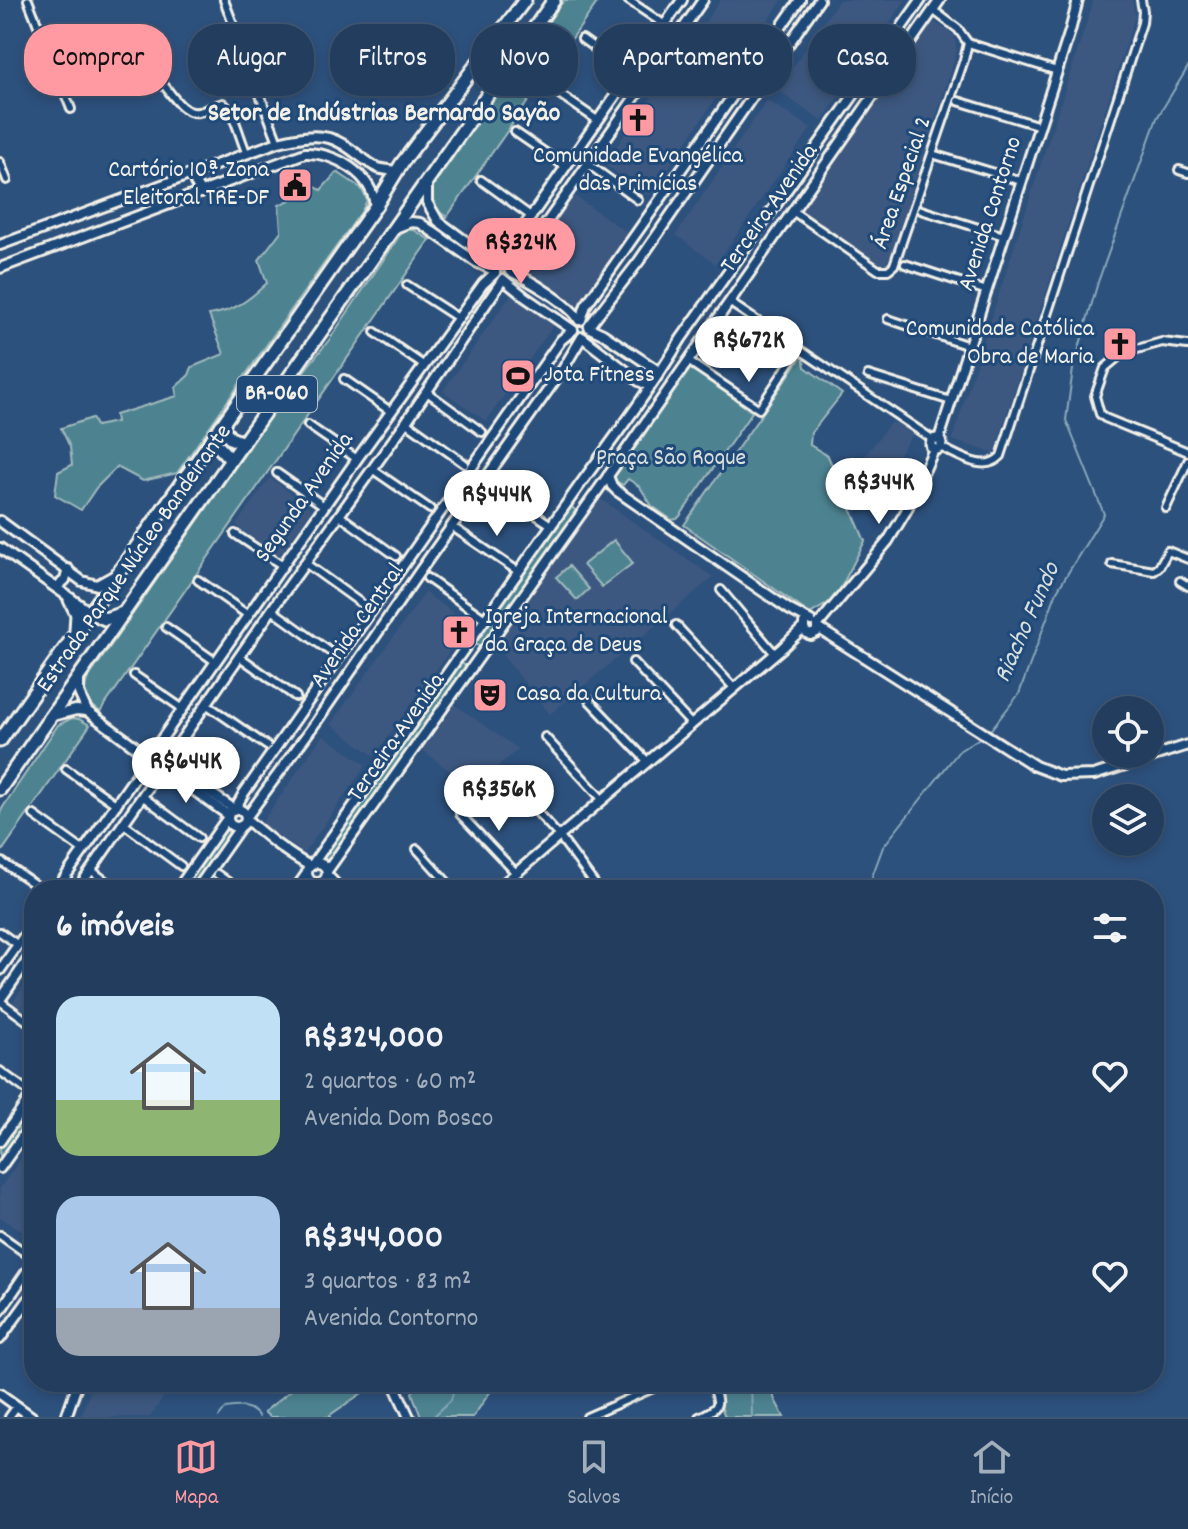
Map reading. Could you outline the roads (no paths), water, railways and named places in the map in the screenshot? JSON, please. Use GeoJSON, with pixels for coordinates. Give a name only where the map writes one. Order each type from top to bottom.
{"type":"FeatureCollection","features":[{"type":"Feature","properties":{"kind":"highway","name":"Estrada Parque Núcleo Bandeirante"},"geometry":{"type":"LineString","coordinates":[[0,741],[375,207],[397,171],[525,0]]}},
{"type":"Feature","properties":{"kind":"highway","name":"Estrada Parque Núcleo Bandeirante"},"geometry":{"type":"LineString","coordinates":[[0,789],[554,0]]}},
{"type":"Feature","properties":{"kind":"highway"},"geometry":{"type":"LineString","coordinates":[[221,426],[230,438],[243,443]]}},
{"type":"Feature","properties":{"kind":"highway"},"geometry":{"type":"LineString","coordinates":[[210,442],[231,460]]}},
{"type":"Feature","properties":{"kind":"highway"},"geometry":{"type":"LineString","coordinates":[[70,600],[77,614],[75,634]]}},
{"type":"Feature","properties":{"kind":"highway"},"geometry":{"type":"LineString","coordinates":[[90,612],[105,619],[124,612]]}},
{"type":"Feature","properties":{"kind":"street"},"geometry":{"type":"LineString","coordinates":[[28,0],[71,109]]}},
{"type":"Feature","properties":{"kind":"street"},"geometry":{"type":"LineString","coordinates":[[224,0],[278,142]]}},
{"type":"Feature","properties":{"kind":"street"},"geometry":{"type":"LineString","coordinates":[[628,0],[664,24]]}},
{"type":"Feature","properties":{"kind":"street","name":"Segunda Avenida"},"geometry":{"type":"LineString","coordinates":[[666,24],[682,0]]}},
{"type":"Feature","properties":{"kind":"street","name":"Segunda Avenida"},"geometry":{"type":"LineString","coordinates":[[686,24],[703,0]]}},
{"type":"Feature","properties":{"kind":"street"},"geometry":{"type":"LineString","coordinates":[[573,330],[586,305],[803,0],[816,4],[588,334],[582,337]]}},
{"type":"Feature","properties":{"kind":"street","name":"Terceira Avenida"},"geometry":{"type":"LineString","coordinates":[[322,880],[940,0]]}},
{"type":"Feature","properties":{"kind":"street","name":"Avenida Contorno"},"geometry":{"type":"LineString","coordinates":[[508,880],[778,651],[811,628],[832,609],[879,554],[901,520],[936,444],[1078,0]]}},
{"type":"Feature","properties":{"kind":"street"},"geometry":{"type":"LineString","coordinates":[[729,302],[936,444],[980,464],[996,462],[1001,456],[1142,23],[1141,0]]}},
{"type":"Feature","properties":{"kind":"street"},"geometry":{"type":"LineString","coordinates":[[919,3],[921,11],[931,12],[958,29],[968,43],[1057,71]]}},
{"type":"Feature","properties":{"kind":"street","name":"Terceira Avenida"},"geometry":{"type":"LineString","coordinates":[[302,880],[919,3]]}},
{"type":"Feature","properties":{"kind":"street"},"geometry":{"type":"LineString","coordinates":[[909,18],[921,26]]}},
{"type":"Feature","properties":{"kind":"street"},"geometry":{"type":"LineString","coordinates":[[582,39],[594,48]]}},
{"type":"Feature","properties":{"kind":"street","name":"Área Especial 2"},"geometry":{"type":"LineString","coordinates":[[794,210],[878,270],[888,270],[894,265],[968,43]]}},
{"type":"Feature","properties":{"kind":"street"},"geometry":{"type":"LineString","coordinates":[[172,94],[189,112],[199,112],[217,104],[226,105],[247,154]]}},
{"type":"Feature","properties":{"kind":"street"},"geometry":{"type":"LineString","coordinates":[[562,96],[597,120]]}},
{"type":"Feature","properties":{"kind":"street","name":"Segunda Avenida"},"geometry":{"type":"LineString","coordinates":[[63,880],[390,411],[497,268],[614,96]]}},
{"type":"Feature","properties":{"kind":"street"},"geometry":{"type":"LineString","coordinates":[[616,96],[628,107]]}},
{"type":"Feature","properties":{"kind":"street","name":"Segunda Avenida"},"geometry":{"type":"LineString","coordinates":[[84,880],[508,273],[636,96]]}},
{"type":"Feature","properties":{"kind":"street"},"geometry":{"type":"LineString","coordinates":[[958,101],[1040,126]]}},
{"type":"Feature","properties":{"kind":"street"},"geometry":{"type":"LineString","coordinates":[[607,107],[620,118]]}},
{"type":"Feature","properties":{"kind":"street"},"geometry":{"type":"LineString","coordinates":[[515,132],[566,167]]}},
{"type":"Feature","properties":{"kind":"street"},"geometry":{"type":"LineString","coordinates":[[0,245],[278,142],[313,136],[331,139],[379,168],[397,171]]}},
{"type":"Feature","properties":{"kind":"street"},"geometry":{"type":"LineString","coordinates":[[340,160],[346,160],[350,155],[349,148]]}},
{"type":"Feature","properties":{"kind":"street"},"geometry":{"type":"LineString","coordinates":[[0,268],[305,153],[319,152],[340,160],[359,174],[374,195],[375,207]]}},
{"type":"Feature","properties":{"kind":"street"},"geometry":{"type":"LineString","coordinates":[[932,154],[1021,181]]}},
{"type":"Feature","properties":{"kind":"street"},"geometry":{"type":"LineString","coordinates":[[0,162],[7,180]]}},
{"type":"Feature","properties":{"kind":"street"},"geometry":{"type":"LineString","coordinates":[[588,164],[638,200]]}},
{"type":"Feature","properties":{"kind":"street"},"geometry":{"type":"LineString","coordinates":[[1179,170],[1188,173]]}},
{"type":"Feature","properties":{"kind":"street"},"geometry":{"type":"LineString","coordinates":[[198,172],[195,183],[201,193]]}},
{"type":"Feature","properties":{"kind":"street"},"geometry":{"type":"LineString","coordinates":[[177,180],[184,191],[184,199]]}},
{"type":"Feature","properties":{"kind":"street"},"geometry":{"type":"LineString","coordinates":[[481,180],[532,217]]}},
{"type":"Feature","properties":{"kind":"street"},"geometry":{"type":"LineString","coordinates":[[427,181],[426,194],[438,221],[497,268]]}},
{"type":"Feature","properties":{"kind":"street"},"geometry":{"type":"LineString","coordinates":[[782,198],[794,210]]}},
{"type":"Feature","properties":{"kind":"street"},"geometry":{"type":"LineString","coordinates":[[921,210],[1004,236]]}},
{"type":"Feature","properties":{"kind":"street"},"geometry":{"type":"LineString","coordinates":[[773,211],[786,221]]}},
{"type":"Feature","properties":{"kind":"street"},"geometry":{"type":"LineString","coordinates":[[394,228],[407,223],[420,223],[483,267],[506,265],[525,297],[650,386]]}},
{"type":"Feature","properties":{"kind":"street"},"geometry":{"type":"LineString","coordinates":[[445,241],[452,231]]}},
{"type":"Feature","properties":{"kind":"street"},"geometry":{"type":"LineString","coordinates":[[625,250],[628,257],[639,261]]}},
{"type":"Feature","properties":{"kind":"street"},"geometry":{"type":"LineString","coordinates":[[905,264],[987,291]]}},
{"type":"Feature","properties":{"kind":"street"},"geometry":{"type":"LineString","coordinates":[[508,273],[526,279],[572,310],[590,327],[660,372]]}},
{"type":"Feature","properties":{"kind":"street"},"geometry":{"type":"LineString","coordinates":[[407,285],[458,318]]}},
{"type":"Feature","properties":{"kind":"street"},"geometry":{"type":"LineString","coordinates":[[888,319],[969,346]]}},
{"type":"Feature","properties":{"kind":"street"},"geometry":{"type":"LineString","coordinates":[[689,327],[705,338]]}},
{"type":"Feature","properties":{"kind":"street","name":"Avenida Central"},"geometry":{"type":"LineString","coordinates":[[184,880],[466,478],[469,466],[561,340],[573,330]]}},
{"type":"Feature","properties":{"kind":"street"},"geometry":{"type":"LineString","coordinates":[[375,332],[423,365]]}},
{"type":"Feature","properties":{"kind":"street","name":"Avenida Central"},"geometry":{"type":"LineString","coordinates":[[203,880],[485,483],[582,337]]}},
{"type":"Feature","properties":{"kind":"street"},"geometry":{"type":"LineString","coordinates":[[681,339],[697,349]]}},
{"type":"Feature","properties":{"kind":"street"},"geometry":{"type":"LineString","coordinates":[[1188,345],[1162,342],[1123,353],[1105,368],[1095,396],[1100,414],[1105,418],[1188,452]]}},
{"type":"Feature","properties":{"kind":"street"},"geometry":{"type":"LineString","coordinates":[[688,361],[759,409],[799,349]]}},
{"type":"Feature","properties":{"kind":"street"},"geometry":{"type":"LineString","coordinates":[[639,381],[649,366]]}},
{"type":"Feature","properties":{"kind":"street"},"geometry":{"type":"LineString","coordinates":[[868,375],[951,401]]}},
{"type":"Feature","properties":{"kind":"street"},"geometry":{"type":"LineString","coordinates":[[344,379],[390,411]]}},
{"type":"Feature","properties":{"kind":"street"},"geometry":{"type":"LineString","coordinates":[[404,392],[419,403]]}},
{"type":"Feature","properties":{"kind":"street"},"geometry":{"type":"LineString","coordinates":[[427,392],[482,432]]}},
{"type":"Feature","properties":{"kind":"street"},"geometry":{"type":"LineString","coordinates":[[397,402],[412,412]]}},
{"type":"Feature","properties":{"kind":"street"},"geometry":{"type":"LineString","coordinates":[[406,422],[469,466],[485,483],[551,525]]}},
{"type":"Feature","properties":{"kind":"street"},"geometry":{"type":"LineString","coordinates":[[308,425],[357,459]]}},
{"type":"Feature","properties":{"kind":"street"},"geometry":{"type":"LineString","coordinates":[[1166,508],[1188,461]]}},
{"type":"Feature","properties":{"kind":"street"},"geometry":{"type":"LineString","coordinates":[[372,469],[430,509]]}},
{"type":"Feature","properties":{"kind":"street"},"geometry":{"type":"LineString","coordinates":[[277,473],[324,506]]}},
{"type":"Feature","properties":{"kind":"street"},"geometry":{"type":"LineString","coordinates":[[608,476],[617,491],[790,610],[811,628],[840,643],[1035,766],[1061,776],[1094,775],[1188,745]]}},
{"type":"Feature","properties":{"kind":"street"},"geometry":{"type":"LineString","coordinates":[[466,478],[485,483]]}},
{"type":"Feature","properties":{"kind":"street"},"geometry":{"type":"LineString","coordinates":[[579,486],[581,493],[594,494],[610,488],[617,491]]}},
{"type":"Feature","properties":{"kind":"street"},"geometry":{"type":"LineString","coordinates":[[567,503],[575,502],[583,509]]}},
{"type":"Feature","properties":{"kind":"street"},"geometry":{"type":"LineString","coordinates":[[339,515],[396,556]]}},
{"type":"Feature","properties":{"kind":"street"},"geometry":{"type":"LineString","coordinates":[[0,521],[82,581],[97,585],[119,573]]}},
{"type":"Feature","properties":{"kind":"street"},"geometry":{"type":"LineString","coordinates":[[457,530],[519,572]]}},
{"type":"Feature","properties":{"kind":"street"},"geometry":{"type":"LineString","coordinates":[[235,534],[283,566]]}},
{"type":"Feature","properties":{"kind":"street"},"geometry":{"type":"LineString","coordinates":[[0,548],[90,612]]}},
{"type":"Feature","properties":{"kind":"street"},"geometry":{"type":"LineString","coordinates":[[1112,564],[1154,571],[1168,551],[1188,559]]}},
{"type":"Feature","properties":{"kind":"street"},"geometry":{"type":"LineString","coordinates":[[305,563],[362,604]]}},
{"type":"Feature","properties":{"kind":"street"},"geometry":{"type":"LineString","coordinates":[[55,586],[65,580],[68,569]]}},
{"type":"Feature","properties":{"kind":"street"},"geometry":{"type":"LineString","coordinates":[[427,578],[485,619]]}},
{"type":"Feature","properties":{"kind":"street"},"geometry":{"type":"LineString","coordinates":[[198,580],[248,615]]}},
{"type":"Feature","properties":{"kind":"street"},"geometry":{"type":"LineString","coordinates":[[1180,581],[1188,586]]}},
{"type":"Feature","properties":{"kind":"street"},"geometry":{"type":"LineString","coordinates":[[267,589],[271,595],[280,598]]}},
{"type":"Feature","properties":{"kind":"street"},"geometry":{"type":"LineString","coordinates":[[721,590],[778,651]]}},
{"type":"Feature","properties":{"kind":"street"},"geometry":{"type":"LineString","coordinates":[[258,601],[268,602],[272,610],[329,651]]}},
{"type":"Feature","properties":{"kind":"street"},"geometry":{"type":"LineString","coordinates":[[676,625],[734,688]]}},
{"type":"Feature","properties":{"kind":"street"},"geometry":{"type":"LineString","coordinates":[[166,627],[216,662]]}},
{"type":"Feature","properties":{"kind":"street"},"geometry":{"type":"LineString","coordinates":[[357,632],[362,641],[370,643]]}},
{"type":"Feature","properties":{"kind":"street"},"geometry":{"type":"LineString","coordinates":[[468,644],[481,654]]}},
{"type":"Feature","properties":{"kind":"street"},"geometry":{"type":"LineString","coordinates":[[346,648],[354,647],[362,654]]}},
{"type":"Feature","properties":{"kind":"street"},"geometry":{"type":"LineString","coordinates":[[240,657],[296,697]]}},
{"type":"Feature","properties":{"kind":"street"},"geometry":{"type":"LineString","coordinates":[[457,659],[466,661],[472,667]]}},
{"type":"Feature","properties":{"kind":"street"},"geometry":{"type":"LineString","coordinates":[[633,662],[691,724]]}},
{"type":"Feature","properties":{"kind":"street"},"geometry":{"type":"LineString","coordinates":[[134,675],[183,709]]}},
{"type":"Feature","properties":{"kind":"street"},"geometry":{"type":"LineString","coordinates":[[79,677],[79,693],[87,711],[140,750],[150,755],[165,753],[164,765]]}},
{"type":"Feature","properties":{"kind":"street"},"geometry":{"type":"LineString","coordinates":[[589,700],[647,761]]}},
{"type":"Feature","properties":{"kind":"street"},"geometry":{"type":"LineString","coordinates":[[206,704],[267,746]]}},
{"type":"Feature","properties":{"kind":"street"},"geometry":{"type":"LineString","coordinates":[[51,716],[76,710],[87,711]]}},
{"type":"Feature","properties":{"kind":"street"},"geometry":{"type":"LineString","coordinates":[[545,737],[602,799]]}},
{"type":"Feature","properties":{"kind":"street"},"geometry":{"type":"LineString","coordinates":[[150,755],[152,768],[164,765],[231,812],[242,810],[244,822],[309,869],[312,880]]}},
{"type":"Feature","properties":{"kind":"street"},"geometry":{"type":"LineString","coordinates":[[66,769],[117,805]]}},
{"type":"Feature","properties":{"kind":"street"},"geometry":{"type":"LineString","coordinates":[[503,775],[560,837],[592,880]]}},
{"type":"Feature","properties":{"kind":"street"},"geometry":{"type":"LineString","coordinates":[[142,796],[199,838]]}},
{"type":"Feature","properties":{"kind":"street"},"geometry":{"type":"LineString","coordinates":[[231,812],[229,822],[233,826],[244,822]]}},
{"type":"Feature","properties":{"kind":"street"},"geometry":{"type":"LineString","coordinates":[[460,814],[516,873]]}},
{"type":"Feature","properties":{"kind":"street"},"geometry":{"type":"LineString","coordinates":[[34,815],[84,851]]}},
{"type":"Feature","properties":{"kind":"street"},"geometry":{"type":"LineString","coordinates":[[124,824],[181,866]]}},
{"type":"Feature","properties":{"kind":"street"},"geometry":{"type":"LineString","coordinates":[[417,849],[445,880]]}},
{"type":"Feature","properties":{"kind":"street"},"geometry":{"type":"LineString","coordinates":[[2,862],[28,880]]}},
{"type":"Feature","properties":{"kind":"street"},"geometry":{"type":"LineString","coordinates":[[309,869],[321,864],[322,880]]}},
{"type":"Feature","properties":{"kind":"street"},"geometry":{"type":"LineString","coordinates":[[91,870],[104,880]]}},
{"type":"Feature","properties":{"kind":"street"},"geometry":{"type":"LineString","coordinates":[[217,874],[225,880]]}},
{"type":"Feature","properties":{"kind":"street"},"geometry":{"type":"LineString","coordinates":[[0,932],[18,945]]}},
{"type":"Feature","properties":{"kind":"street"},"geometry":{"type":"LineString","coordinates":[[14,979],[3,978],[0,970],[24,936]]}},
{"type":"Feature","properties":{"kind":"street"},"geometry":{"type":"LineString","coordinates":[[24,965],[1,996],[24,1017]]}},
{"type":"Feature","properties":{"kind":"street"},"geometry":{"type":"LineString","coordinates":[[0,1071],[24,1088]]}},
{"type":"Feature","properties":{"kind":"street"},"geometry":{"type":"LineString","coordinates":[[0,1141],[24,1100]]}},
{"type":"Feature","properties":{"kind":"street"},"geometry":{"type":"LineString","coordinates":[[0,1168],[24,1134]]}},
{"type":"Feature","properties":{"kind":"street"},"geometry":{"type":"LineString","coordinates":[[0,1235],[24,1253]]}},
{"type":"Feature","properties":{"kind":"street"},"geometry":{"type":"LineString","coordinates":[[1,1308],[24,1274]]}},
{"type":"Feature","properties":{"kind":"street"},"geometry":{"type":"LineString","coordinates":[[19,1281],[19,1287],[24,1292]]}},
{"type":"Feature","properties":{"kind":"street"},"geometry":{"type":"LineString","coordinates":[[10,1296],[16,1293],[24,1303]]}},
{"type":"Feature","properties":{"kind":"street"},"geometry":{"type":"LineString","coordinates":[[0,1339],[24,1306]]}},
{"type":"Feature","properties":{"kind":"street"},"geometry":{"type":"LineString","coordinates":[[66,1417],[75,1392]]}},
{"type":"Feature","properties":{"kind":"street"},"geometry":{"type":"LineString","coordinates":[[398,1392],[408,1415]]}},
{"type":"Feature","properties":{"kind":"street"},"geometry":{"type":"LineString","coordinates":[[587,1417],[644,1392]]}},
{"type":"Feature","properties":{"kind":"street"},"geometry":{"type":"LineString","coordinates":[[699,1417],[717,1408],[714,1392]]}},
{"type":"Feature","properties":{"kind":"street"},"geometry":{"type":"LineString","coordinates":[[0,1394],[32,1417]]}},
{"type":"Feature","properties":{"kind":"street"},"geometry":{"type":"LineString","coordinates":[[9,1417],[17,1406]]}},
{"type":"Feature","properties":{"kind":"waterway","name":"Riacho Fundo"},"geometry":{"type":"LineString","coordinates":[[989,732],[1019,694],[1057,591],[1104,514],[1066,420],[1073,369],[1098,282],[1157,118],[1188,67]]}},
{"type":"Feature","properties":{"kind":"waterway","name":"Riacho Fundo"},"geometry":{"type":"LineString","coordinates":[[871,880],[883,847],[959,751],[983,736]]}},
{"type":"Feature","properties":{"kind":"waterway","name":"Riacho Fundo"},"geometry":{"type":"LineString","coordinates":[[433,1417],[451,1400],[453,1392]]}},
{"type":"Feature","properties":{"kind":"waterway"},"geometry":{"type":"LineString","coordinates":[[751,1392],[752,1417]]}},
{"type":"Feature","properties":{"kind":"waterway","name":"Riacho Fundo"},"geometry":{"type":"LineString","coordinates":[[219,1417],[226,1408],[240,1407],[252,1410],[259,1417]]}},
{"type":"Feature","properties":{"kind":"place","name":"Comunidade Evangélica das Primícias"},"geometry":{"type":"Point","coordinates":[638,120]}},
{"type":"Feature","properties":{"kind":"place","name":"Cartório 10ª Zona Eleitoral TRE-DF"},"geometry":{"type":"Point","coordinates":[295,185]}},
{"type":"Feature","properties":{"kind":"place","name":"Comunidade Católica Obra de Maria"},"geometry":{"type":"Point","coordinates":[1120,344]}},
{"type":"Feature","properties":{"kind":"place","name":"Jota Fitness"},"geometry":{"type":"Point","coordinates":[518,376]}},
{"type":"Feature","properties":{"kind":"place","name":"Igreja Internacional da Graça de Deus"},"geometry":{"type":"Point","coordinates":[459,632]}},
{"type":"Feature","properties":{"kind":"place","name":"Casa da Cultura"},"geometry":{"type":"Point","coordinates":[490,695]}},
{"type":"Feature","properties":{"kind":"district","name":"Setor de Indústrias Bernardo Sayão"},"geometry":{"type":"Point","coordinates":[384,114]}},
{"type":"Feature","properties":{"kind":"park label","name":"Praça São Roque"},"geometry":{"type":"Point","coordinates":[671,459]}}]}
